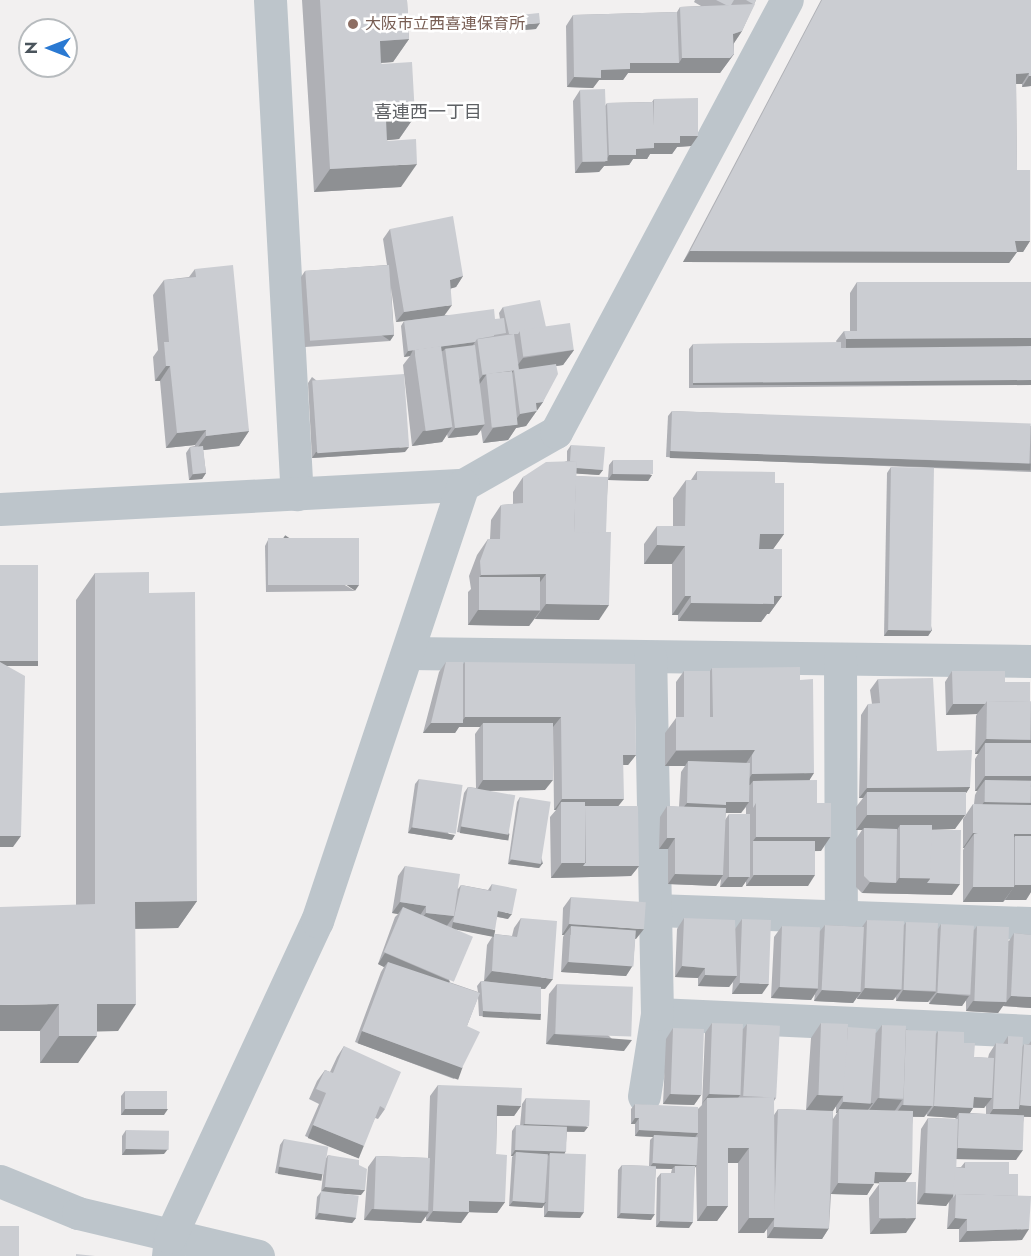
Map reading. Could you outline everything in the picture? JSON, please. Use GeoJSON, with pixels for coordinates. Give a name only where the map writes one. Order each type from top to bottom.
{"type":"FeatureCollection","features":[{"type":"Feature","properties":{"kind":"street"},"geometry":{"type":"LineString","coordinates":[[270,0],[297,494]]}},
{"type":"Feature","properties":{"kind":"street"},"geometry":{"type":"LineString","coordinates":[[0,509],[463,486],[556,432],[787,0]]}},
{"type":"Feature","properties":{"kind":"street"},"geometry":{"type":"LineString","coordinates":[[169,1246],[317,921],[463,486]]}},
{"type":"Feature","properties":{"kind":"street"},"geometry":{"type":"LineString","coordinates":[[408,653],[1031,661]]}},
{"type":"Feature","properties":{"kind":"street"},"geometry":{"type":"LineString","coordinates":[[644,1096],[657,1014],[650,657]]}},
{"type":"Feature","properties":{"kind":"street"},"geometry":{"type":"LineString","coordinates":[[840,659],[841,916]]}},
{"type":"Feature","properties":{"kind":"street"},"geometry":{"type":"LineString","coordinates":[[655,910],[1031,923]]}},
{"type":"Feature","properties":{"kind":"street"},"geometry":{"type":"LineString","coordinates":[[657,1014],[1031,1030]]}},
{"type":"Feature","properties":{"kind":"street"},"geometry":{"type":"LineString","coordinates":[[0,1180],[78,1213],[169,1246],[258,1256]]}},
{"type":"Feature","properties":{"kind":"building"},"geometry":{"type":"Polygon","coordinates":[[[320,0],[407,0],[409,39],[380,41],[381,64],[412,62],[415,116],[386,119],[387,141],[416,139],[417,164],[330,169],[320,0]]]}},
{"type":"Feature","properties":{"kind":"building"},"geometry":{"type":"Polygon","coordinates":[[[716,0],[734,0],[731,5],[726,5],[716,0]]]}},
{"type":"Feature","properties":{"kind":"building"},"geometry":{"type":"Polygon","coordinates":[[[822,0],[1031,0],[1031,76],[1029,73],[1016,74],[1017,170],[1030,170],[1030,241],[1015,241],[1017,252],[690,251],[822,0]]]}},
{"type":"Feature","properties":{"kind":"building"},"geometry":{"type":"Polygon","coordinates":[[[755,4],[742,31],[733,34],[734,54],[730,58],[682,58],[680,7],[755,4]]]}},
{"type":"Feature","properties":{"kind":"building"},"geometry":{"type":"Polygon","coordinates":[[[677,12],[679,63],[630,63],[630,69],[601,70],[601,78],[574,77],[573,15],[677,12]]]}},
{"type":"Feature","properties":{"kind":"building"},"geometry":{"type":"Polygon","coordinates":[[[539,13],[540,23],[500,27],[499,17],[539,13]]]}},
{"type":"Feature","properties":{"kind":"building"},"geometry":{"type":"Polygon","coordinates":[[[605,89],[608,161],[583,162],[580,90],[605,89]]]}},
{"type":"Feature","properties":{"kind":"building"},"geometry":{"type":"Polygon","coordinates":[[[698,98],[698,136],[680,136],[680,143],[654,143],[654,148],[636,149],[636,155],[609,155],[607,103],[653,102],[654,126],[654,99],[698,98]]]}},
{"type":"Feature","properties":{"kind":"building"},"geometry":{"type":"Polygon","coordinates":[[[453,216],[463,276],[450,280],[452,305],[404,312],[390,229],[453,216]]]}},
{"type":"Feature","properties":{"kind":"building"},"geometry":{"type":"Polygon","coordinates":[[[233,265],[249,431],[206,436],[206,430],[177,433],[170,366],[166,366],[164,342],[169,342],[164,280],[196,277],[195,269],[233,265]]]}},
{"type":"Feature","properties":{"kind":"building"},"geometry":{"type":"Polygon","coordinates":[[[389,265],[394,335],[310,341],[305,271],[389,265]]]}},
{"type":"Feature","properties":{"kind":"building"},"geometry":{"type":"Polygon","coordinates":[[[857,282],[1031,282],[1031,338],[846,339],[844,331],[857,331],[857,282]]]}},
{"type":"Feature","properties":{"kind":"building"},"geometry":{"type":"Polygon","coordinates":[[[540,300],[546,327],[509,334],[503,307],[540,300]]]}},
{"type":"Feature","properties":{"kind":"building"},"geometry":{"type":"Polygon","coordinates":[[[494,309],[495,319],[504,318],[506,333],[477,339],[475,342],[408,351],[404,321],[494,309]]]}},
{"type":"Feature","properties":{"kind":"building"},"geometry":{"type":"Polygon","coordinates":[[[570,323],[574,350],[523,357],[519,330],[570,323]]]}},
{"type":"Feature","properties":{"kind":"building"},"geometry":{"type":"Polygon","coordinates":[[[514,334],[519,370],[482,375],[477,339],[514,334]]]}},
{"type":"Feature","properties":{"kind":"building"},"geometry":{"type":"Polygon","coordinates":[[[841,342],[841,348],[1031,346],[1031,380],[693,383],[693,344],[841,342]]]}},
{"type":"Feature","properties":{"kind":"building"},"geometry":{"type":"Polygon","coordinates":[[[475,345],[485,424],[455,428],[445,349],[475,345]]]}},
{"type":"Feature","properties":{"kind":"building"},"geometry":{"type":"Polygon","coordinates":[[[441,346],[452,427],[426,431],[414,350],[441,346]]]}},
{"type":"Feature","properties":{"kind":"building"},"geometry":{"type":"Polygon","coordinates":[[[556,364],[558,374],[543,402],[536,403],[537,411],[520,414],[514,370],[556,364]]]}},
{"type":"Feature","properties":{"kind":"building"},"geometry":{"type":"Polygon","coordinates":[[[512,371],[518,425],[492,427],[486,374],[512,371]]]}},
{"type":"Feature","properties":{"kind":"building"},"geometry":{"type":"Polygon","coordinates":[[[404,374],[409,447],[317,453],[312,380],[404,374]]]}},
{"type":"Feature","properties":{"kind":"building"},"geometry":{"type":"Polygon","coordinates":[[[672,411],[1031,424],[1029,464],[671,451],[672,411]]]}},
{"type":"Feature","properties":{"kind":"building"},"geometry":{"type":"Polygon","coordinates":[[[571,445],[605,447],[603,470],[576,468],[577,461],[570,461],[571,445]]]}},
{"type":"Feature","properties":{"kind":"building"},"geometry":{"type":"Polygon","coordinates":[[[203,446],[206,473],[193,474],[190,447],[203,446]]]}},
{"type":"Feature","properties":{"kind":"building"},"geometry":{"type":"Polygon","coordinates":[[[613,460],[653,460],[653,474],[613,474],[613,460]]]}},
{"type":"Feature","properties":{"kind":"building"},"geometry":{"type":"Polygon","coordinates":[[[577,461],[574,532],[611,532],[609,605],[546,604],[546,574],[481,575],[480,561],[488,539],[500,539],[501,505],[523,503],[523,477],[546,462],[577,461]]]}},
{"type":"Feature","properties":{"kind":"building"},"geometry":{"type":"Polygon","coordinates":[[[891,467],[934,468],[931,631],[888,630],[891,467]]]}},
{"type":"Feature","properties":{"kind":"building"},"geometry":{"type":"Polygon","coordinates":[[[697,471],[775,472],[775,483],[784,483],[784,534],[760,534],[759,549],[782,549],[782,596],[774,596],[774,604],[691,603],[691,596],[685,596],[685,546],[657,545],[657,526],[685,526],[686,480],[697,480],[697,471]]]}},
{"type":"Feature","properties":{"kind":"building"},"geometry":{"type":"Polygon","coordinates":[[[576,476],[608,477],[606,533],[574,532],[576,476]]]}},
{"type":"Feature","properties":{"kind":"building"},"geometry":{"type":"Polygon","coordinates":[[[268,538],[359,538],[359,585],[268,585],[268,538]]]}},
{"type":"Feature","properties":{"kind":"building"},"geometry":{"type":"Polygon","coordinates":[[[0,565],[38,565],[38,661],[0,661],[0,565]]]}},
{"type":"Feature","properties":{"kind":"building"},"geometry":{"type":"Polygon","coordinates":[[[149,572],[149,593],[195,592],[197,901],[135,902],[136,1004],[97,1004],[97,1036],[59,1036],[59,1004],[0,1005],[0,907],[95,904],[95,573],[149,572]]]}},
{"type":"Feature","properties":{"kind":"building"},"geometry":{"type":"Polygon","coordinates":[[[479,577],[540,577],[540,610],[479,610],[479,577]]]}},
{"type":"Feature","properties":{"kind":"building"},"geometry":{"type":"Polygon","coordinates":[[[0,662],[25,676],[21,836],[0,836],[0,662]]]}},
{"type":"Feature","properties":{"kind":"building"},"geometry":{"type":"Polygon","coordinates":[[[446,662],[463,662],[463,723],[431,723],[446,662]]]}},
{"type":"Feature","properties":{"kind":"building"},"geometry":{"type":"Polygon","coordinates":[[[465,662],[635,664],[636,755],[623,755],[624,799],[562,799],[561,717],[465,717],[465,662]]]}},
{"type":"Feature","properties":{"kind":"building"},"geometry":{"type":"Polygon","coordinates":[[[800,667],[800,680],[813,679],[814,773],[752,774],[755,717],[713,717],[712,668],[800,667]]]}},
{"type":"Feature","properties":{"kind":"building"},"geometry":{"type":"Polygon","coordinates":[[[684,671],[710,671],[710,718],[684,718],[684,671]]]}},
{"type":"Feature","properties":{"kind":"building"},"geometry":{"type":"Polygon","coordinates":[[[952,671],[1005,671],[1005,682],[1030,682],[1030,702],[987,701],[985,704],[953,704],[952,671]]]}},
{"type":"Feature","properties":{"kind":"building"},"geometry":{"type":"Polygon","coordinates":[[[933,678],[937,751],[972,750],[970,787],[867,788],[868,704],[880,703],[878,679],[933,678]]]}},
{"type":"Feature","properties":{"kind":"building"},"geometry":{"type":"Polygon","coordinates":[[[987,701],[1031,702],[1030,740],[986,739],[987,701]]]}},
{"type":"Feature","properties":{"kind":"building"},"geometry":{"type":"Polygon","coordinates":[[[676,717],[755,717],[755,750],[676,750],[676,717]]]}},
{"type":"Feature","properties":{"kind":"building"},"geometry":{"type":"Polygon","coordinates":[[[483,723],[553,723],[553,780],[483,780],[483,723]]]}},
{"type":"Feature","properties":{"kind":"building"},"geometry":{"type":"Polygon","coordinates":[[[985,743],[1031,743],[1031,776],[985,776],[985,743]]]}},
{"type":"Feature","properties":{"kind":"building"},"geometry":{"type":"Polygon","coordinates":[[[688,761],[750,763],[749,802],[726,802],[726,805],[687,803],[688,761]]]}},
{"type":"Feature","properties":{"kind":"building"},"geometry":{"type":"Polygon","coordinates":[[[419,779],[463,785],[456,834],[412,828],[419,779]]]}},
{"type":"Feature","properties":{"kind":"building"},"geometry":{"type":"Polygon","coordinates":[[[817,780],[817,803],[756,803],[753,808],[753,781],[817,780]]]}},
{"type":"Feature","properties":{"kind":"building"},"geometry":{"type":"Polygon","coordinates":[[[985,780],[1031,781],[1031,803],[985,802],[985,780]]]}},
{"type":"Feature","properties":{"kind":"building"},"geometry":{"type":"Polygon","coordinates":[[[468,787],[515,795],[508,835],[461,826],[468,787]]]}},
{"type":"Feature","properties":{"kind":"building"},"geometry":{"type":"Polygon","coordinates":[[[867,792],[966,792],[966,815],[867,815],[867,792]]]}},
{"type":"Feature","properties":{"kind":"building"},"geometry":{"type":"Polygon","coordinates":[[[520,797],[551,802],[541,864],[510,859],[520,797]]]}},
{"type":"Feature","properties":{"kind":"building"},"geometry":{"type":"Polygon","coordinates":[[[561,802],[585,802],[585,863],[561,863],[561,802]]]}},
{"type":"Feature","properties":{"kind":"building"},"geometry":{"type":"Polygon","coordinates":[[[756,803],[831,803],[831,837],[756,837],[756,803]]]}},
{"type":"Feature","properties":{"kind":"building"},"geometry":{"type":"Polygon","coordinates":[[[973,804],[1031,805],[1031,834],[1014,834],[1014,887],[973,887],[974,834],[978,833],[973,833],[973,804]]]}},
{"type":"Feature","properties":{"kind":"building"},"geometry":{"type":"Polygon","coordinates":[[[585,806],[638,806],[639,866],[583,866],[586,862],[585,806]]]}},
{"type":"Feature","properties":{"kind":"building"},"geometry":{"type":"Polygon","coordinates":[[[667,806],[726,808],[723,875],[675,874],[675,838],[667,838],[667,806]]]}},
{"type":"Feature","properties":{"kind":"building"},"geometry":{"type":"Polygon","coordinates":[[[729,814],[750,814],[750,877],[729,877],[729,814]]]}},
{"type":"Feature","properties":{"kind":"building"},"geometry":{"type":"Polygon","coordinates":[[[900,825],[932,825],[932,878],[900,878],[900,825]]]}},
{"type":"Feature","properties":{"kind":"building"},"geometry":{"type":"Polygon","coordinates":[[[864,828],[897,829],[896,883],[870,882],[864,876],[864,828]]]}},
{"type":"Feature","properties":{"kind":"building"},"geometry":{"type":"Polygon","coordinates":[[[932,830],[961,830],[960,884],[927,883],[930,879],[932,830]]]}},
{"type":"Feature","properties":{"kind":"building"},"geometry":{"type":"Polygon","coordinates":[[[1015,836],[1031,836],[1031,885],[1015,885],[1015,836]]]}},
{"type":"Feature","properties":{"kind":"building"},"geometry":{"type":"Polygon","coordinates":[[[753,841],[815,841],[815,875],[753,875],[753,841]]]}},
{"type":"Feature","properties":{"kind":"building"},"geometry":{"type":"Polygon","coordinates":[[[405,866],[460,874],[454,916],[426,913],[426,906],[400,902],[405,866]]]}},
{"type":"Feature","properties":{"kind":"building"},"geometry":{"type":"Polygon","coordinates":[[[492,884],[517,889],[512,914],[498,911],[495,930],[453,922],[461,885],[491,891],[492,884]]]}},
{"type":"Feature","properties":{"kind":"building"},"geometry":{"type":"Polygon","coordinates":[[[571,897],[646,902],[644,929],[569,924],[571,897]]]}},
{"type":"Feature","properties":{"kind":"building"},"geometry":{"type":"Polygon","coordinates":[[[403,907],[473,937],[454,982],[384,952],[403,907]]]}},
{"type":"Feature","properties":{"kind":"building"},"geometry":{"type":"Polygon","coordinates":[[[521,918],[557,921],[553,979],[492,971],[494,934],[517,937],[521,918]]]}},
{"type":"Feature","properties":{"kind":"building"},"geometry":{"type":"Polygon","coordinates":[[[684,918],[735,920],[737,976],[705,975],[705,968],[682,966],[684,918]]]}},
{"type":"Feature","properties":{"kind":"building"},"geometry":{"type":"Polygon","coordinates":[[[742,919],[771,920],[769,984],[740,983],[742,919]]]}},
{"type":"Feature","properties":{"kind":"building"},"geometry":{"type":"Polygon","coordinates":[[[867,920],[904,921],[902,989],[865,988],[867,920]]]}},
{"type":"Feature","properties":{"kind":"building"},"geometry":{"type":"Polygon","coordinates":[[[906,922],[938,923],[936,991],[904,990],[906,922]]]}},
{"type":"Feature","properties":{"kind":"building"},"geometry":{"type":"Polygon","coordinates":[[[941,924],[974,926],[970,995],[937,993],[941,924]]]}},
{"type":"Feature","properties":{"kind":"building"},"geometry":{"type":"Polygon","coordinates":[[[825,925],[864,927],[861,992],[822,990],[825,925]]]}},
{"type":"Feature","properties":{"kind":"building"},"geometry":{"type":"Polygon","coordinates":[[[571,926],[636,931],[633,966],[568,962],[571,926]]]}},
{"type":"Feature","properties":{"kind":"building"},"geometry":{"type":"Polygon","coordinates":[[[782,926],[820,927],[818,988],[780,987],[782,926]]]}},
{"type":"Feature","properties":{"kind":"building"},"geometry":{"type":"Polygon","coordinates":[[[977,926],[1009,927],[1006,1002],[974,1001],[977,926]]]}},
{"type":"Feature","properties":{"kind":"building"},"geometry":{"type":"Polygon","coordinates":[[[1014,933],[1031,935],[1031,997],[1011,996],[1014,933]]]}},
{"type":"Feature","properties":{"kind":"building"},"geometry":{"type":"Polygon","coordinates":[[[388,962],[480,993],[467,1026],[480,1032],[462,1068],[362,1031],[388,962]]]}},
{"type":"Feature","properties":{"kind":"building"},"geometry":{"type":"Polygon","coordinates":[[[481,981],[541,987],[541,1014],[483,1011],[481,981]]]}},
{"type":"Feature","properties":{"kind":"building"},"geometry":{"type":"Polygon","coordinates":[[[557,984],[633,987],[631,1037],[555,1034],[557,984]]]}},
{"type":"Feature","properties":{"kind":"building"},"geometry":{"type":"Polygon","coordinates":[[[712,1023],[743,1024],[741,1095],[710,1094],[712,1023]]]}},
{"type":"Feature","properties":{"kind":"building"},"geometry":{"type":"Polygon","coordinates":[[[821,1023],[848,1024],[845,1096],[818,1095],[821,1023]]]}},
{"type":"Feature","properties":{"kind":"building"},"geometry":{"type":"Polygon","coordinates":[[[747,1024],[780,1026],[776,1098],[743,1096],[747,1024]]]}},
{"type":"Feature","properties":{"kind":"building"},"geometry":{"type":"Polygon","coordinates":[[[882,1025],[906,1026],[903,1099],[879,1098],[882,1025]]]}},
{"type":"Feature","properties":{"kind":"building"},"geometry":{"type":"Polygon","coordinates":[[[848,1027],[876,1029],[871,1104],[843,1102],[848,1027]]]}},
{"type":"Feature","properties":{"kind":"building"},"geometry":{"type":"Polygon","coordinates":[[[673,1028],[704,1029],[702,1095],[671,1094],[673,1028]]]}},
{"type":"Feature","properties":{"kind":"building"},"geometry":{"type":"Polygon","coordinates":[[[906,1030],[936,1031],[933,1106],[903,1105],[906,1030]]]}},
{"type":"Feature","properties":{"kind":"building"},"geometry":{"type":"Polygon","coordinates":[[[938,1031],[964,1032],[964,1043],[975,1043],[974,1057],[994,1058],[992,1098],[974,1097],[973,1108],[934,1106],[938,1031]]]}},
{"type":"Feature","properties":{"kind":"building"},"geometry":{"type":"Polygon","coordinates":[[[1008,1036],[1023,1037],[1019,1109],[993,1109],[996,1043],[1008,1044],[1008,1036]]]}},
{"type":"Feature","properties":{"kind":"building"},"geometry":{"type":"Polygon","coordinates":[[[1024,1044],[1031,1045],[1031,1106],[1020,1105],[1024,1044]]]}},
{"type":"Feature","properties":{"kind":"building"},"geometry":{"type":"Polygon","coordinates":[[[344,1046],[401,1072],[385,1109],[380,1106],[364,1146],[313,1125],[326,1093],[316,1089],[325,1070],[333,1073],[344,1046]]]}},
{"type":"Feature","properties":{"kind":"building"},"geometry":{"type":"Polygon","coordinates":[[[438,1085],[522,1088],[521,1106],[497,1105],[496,1154],[507,1155],[505,1202],[469,1201],[469,1212],[433,1211],[438,1085]]]}},
{"type":"Feature","properties":{"kind":"building"},"geometry":{"type":"Polygon","coordinates":[[[125,1091],[167,1091],[167,1109],[125,1109],[125,1091]]]}},
{"type":"Feature","properties":{"kind":"building"},"geometry":{"type":"Polygon","coordinates":[[[774,1097],[775,1218],[749,1218],[749,1148],[728,1148],[728,1206],[707,1206],[707,1098],[774,1097]]]}},
{"type":"Feature","properties":{"kind":"building"},"geometry":{"type":"Polygon","coordinates":[[[526,1098],[590,1100],[589,1126],[525,1124],[526,1098]]]}},
{"type":"Feature","properties":{"kind":"building"},"geometry":{"type":"Polygon","coordinates":[[[635,1104],[698,1107],[698,1133],[639,1130],[639,1118],[635,1118],[635,1104]]]}},
{"type":"Feature","properties":{"kind":"building"},"geometry":{"type":"Polygon","coordinates":[[[778,1109],[833,1111],[829,1229],[774,1227],[778,1109]]]}},
{"type":"Feature","properties":{"kind":"building"},"geometry":{"type":"Polygon","coordinates":[[[839,1109],[913,1111],[912,1173],[875,1172],[874,1184],[838,1183],[839,1109]]]}},
{"type":"Feature","properties":{"kind":"building"},"geometry":{"type":"Polygon","coordinates":[[[959,1113],[1024,1115],[1023,1150],[958,1148],[959,1113]]]}},
{"type":"Feature","properties":{"kind":"building"},"geometry":{"type":"Polygon","coordinates":[[[928,1118],[958,1119],[955,1194],[925,1193],[928,1118]]]}},
{"type":"Feature","properties":{"kind":"building"},"geometry":{"type":"Polygon","coordinates":[[[516,1125],[567,1127],[566,1152],[515,1150],[516,1125]]]}},
{"type":"Feature","properties":{"kind":"building"},"geometry":{"type":"Polygon","coordinates":[[[126,1130],[169,1131],[169,1150],[126,1149],[126,1130]]]}},
{"type":"Feature","properties":{"kind":"building"},"geometry":{"type":"Polygon","coordinates":[[[654,1135],[698,1137],[696,1165],[653,1163],[654,1135]]]}},
{"type":"Feature","properties":{"kind":"building"},"geometry":{"type":"Polygon","coordinates":[[[284,1139],[328,1147],[323,1174],[279,1167],[284,1139]]]}},
{"type":"Feature","properties":{"kind":"building"},"geometry":{"type":"Polygon","coordinates":[[[516,1152],[548,1154],[545,1203],[513,1201],[516,1152]]]}},
{"type":"Feature","properties":{"kind":"building"},"geometry":{"type":"Polygon","coordinates":[[[550,1153],[586,1154],[584,1212],[548,1211],[550,1153]]]}},
{"type":"Feature","properties":{"kind":"building"},"geometry":{"type":"Polygon","coordinates":[[[328,1155],[359,1160],[359,1165],[367,1169],[365,1190],[325,1187],[328,1155]]]}},
{"type":"Feature","properties":{"kind":"building"},"geometry":{"type":"Polygon","coordinates":[[[376,1156],[430,1158],[428,1211],[374,1209],[376,1156]]]}},
{"type":"Feature","properties":{"kind":"building"},"geometry":{"type":"Polygon","coordinates":[[[965,1162],[1009,1162],[1009,1174],[1018,1174],[1018,1196],[956,1194],[953,1198],[955,1167],[965,1168],[965,1162]]]}},
{"type":"Feature","properties":{"kind":"building"},"geometry":{"type":"Polygon","coordinates":[[[622,1165],[656,1166],[654,1214],[620,1213],[622,1165]]]}},
{"type":"Feature","properties":{"kind":"building"},"geometry":{"type":"Polygon","coordinates":[[[675,1166],[695,1166],[693,1222],[660,1221],[661,1173],[675,1173],[675,1166]]]}},
{"type":"Feature","properties":{"kind":"building"},"geometry":{"type":"Polygon","coordinates":[[[879,1182],[916,1182],[916,1218],[879,1218],[879,1182]]]}},
{"type":"Feature","properties":{"kind":"building"},"geometry":{"type":"Polygon","coordinates":[[[321,1191],[359,1196],[356,1217],[318,1213],[321,1191]]]}},
{"type":"Feature","properties":{"kind":"building"},"geometry":{"type":"Polygon","coordinates":[[[956,1194],[1031,1196],[1029,1229],[967,1231],[967,1219],[955,1218],[956,1194]]]}},
{"type":"Feature","properties":{"kind":"building"},"geometry":{"type":"Polygon","coordinates":[[[0,1226],[19,1226],[19,1256],[0,1256],[0,1226]]]}},
{"type":"Feature","properties":{"kind":"place","name":"大阪市立西喜連保育所"},"geometry":{"type":"Point","coordinates":[353,24]}},
{"type":"Feature","properties":{"kind":"district","name":"喜連西一丁目"},"geometry":{"type":"Point","coordinates":[428,112]}}]}
